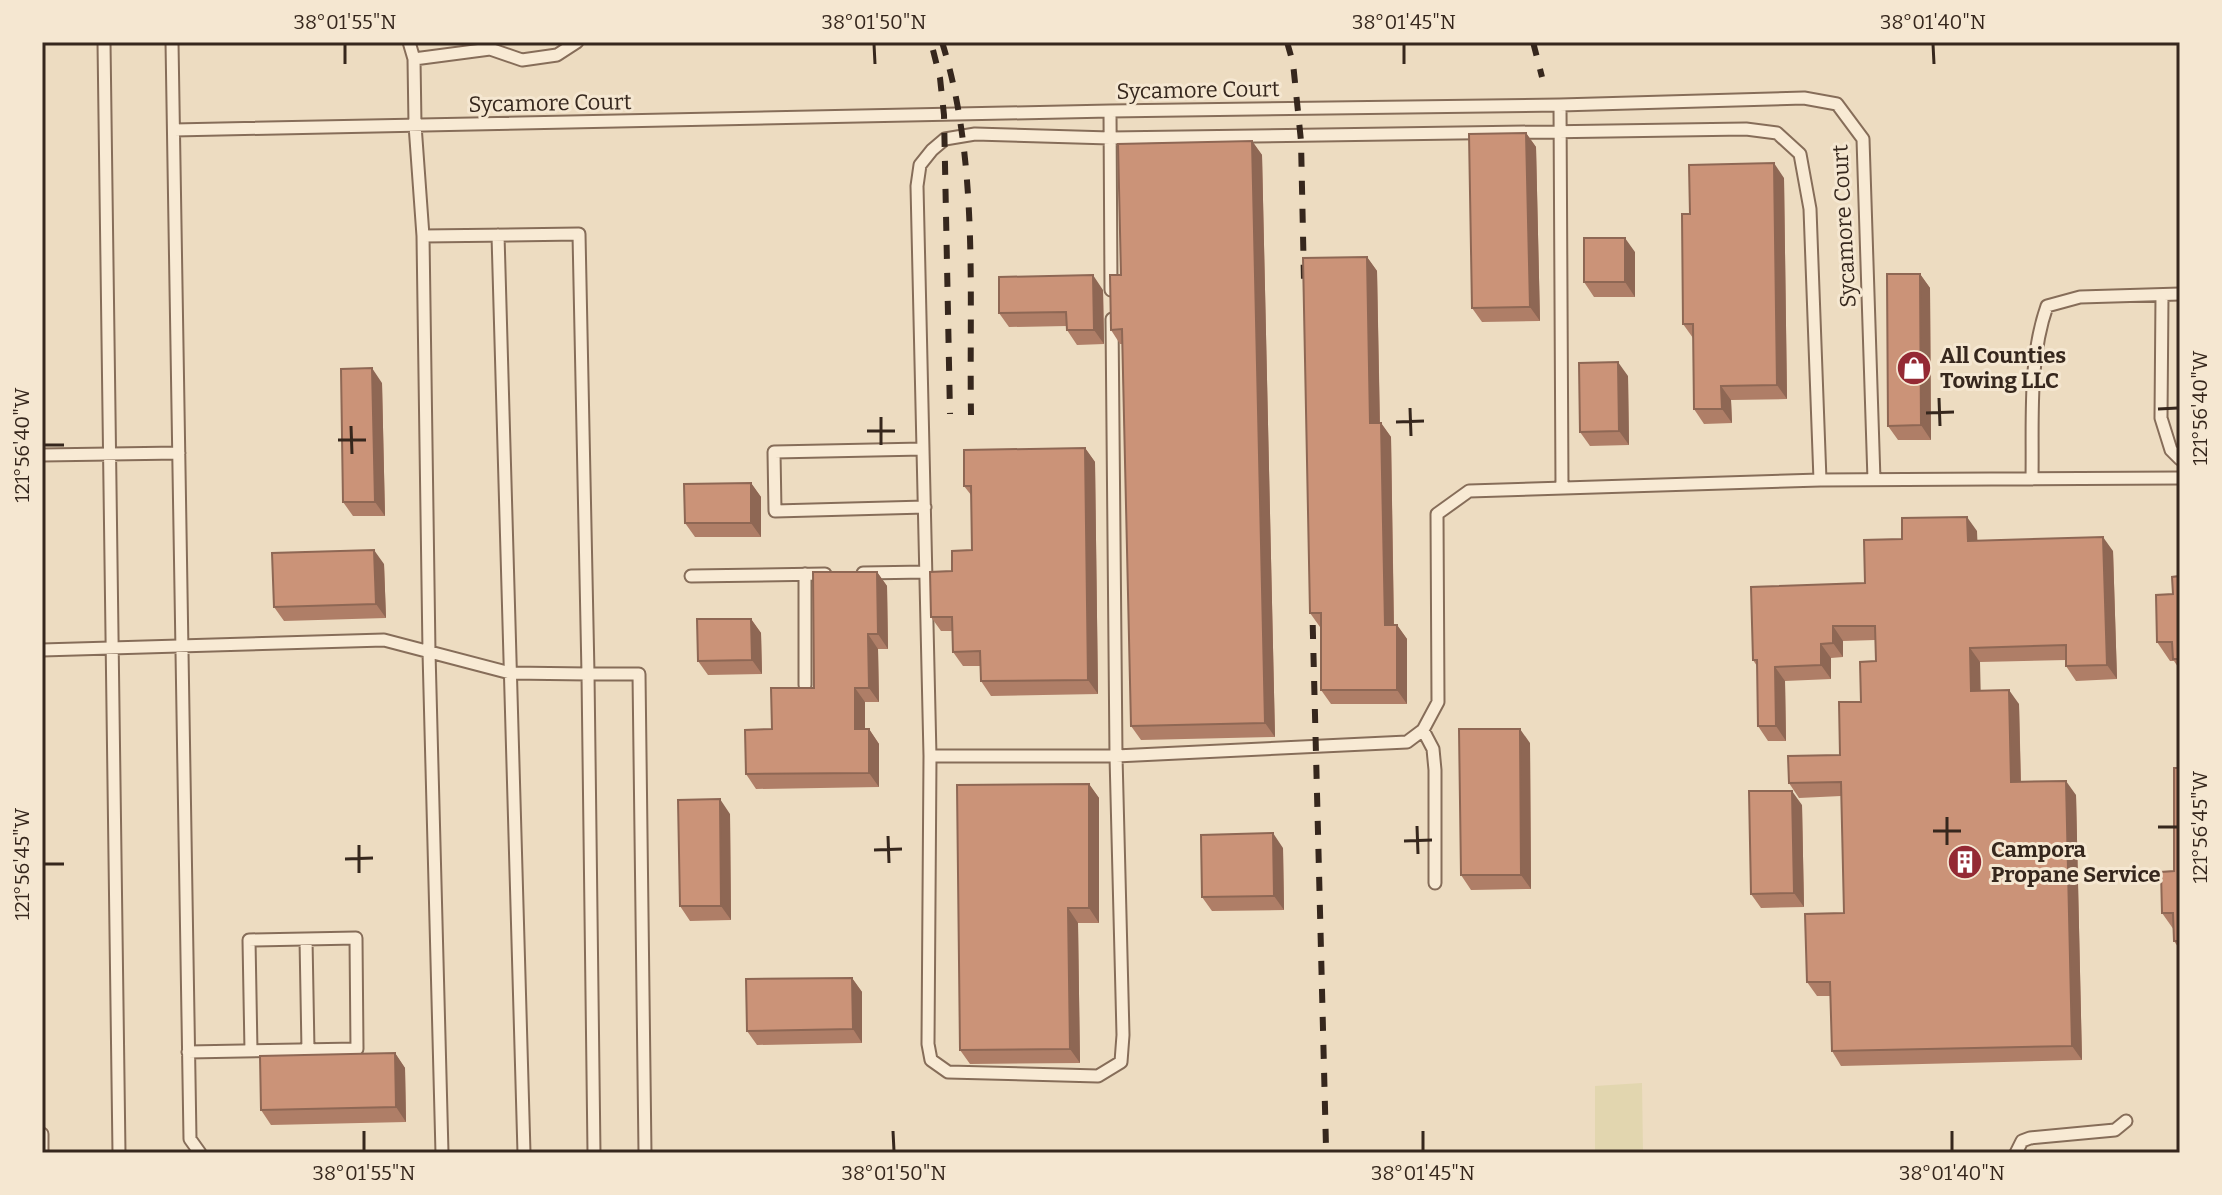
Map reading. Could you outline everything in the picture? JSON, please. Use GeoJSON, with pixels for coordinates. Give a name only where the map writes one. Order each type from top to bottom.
{"type":"FeatureCollection","features":[{"type":"Feature","properties":{"kind":"lane"},"geometry":{"type":"LineString","coordinates":[[104,42],[119,1153]]}},
{"type":"Feature","properties":{"kind":"lane"},"geometry":{"type":"LineString","coordinates":[[172,42],[190,1139],[200,1153]]}},
{"type":"Feature","properties":{"kind":"lane"},"geometry":{"type":"LineString","coordinates":[[409,42],[414,59],[423,236],[429,652],[442,1153]]}},
{"type":"Feature","properties":{"kind":"lane"},"geometry":{"type":"LineString","coordinates":[[414,59],[491,45],[522,60],[557,55],[577,42]]}},
{"type":"Feature","properties":{"kind":"lane","name":"Sycamore Court"},"geometry":{"type":"LineString","coordinates":[[174,130],[1804,98],[1837,104],[1863,139],[1874,480]]}},
{"type":"Feature","properties":{"kind":"lane"},"geometry":{"type":"LineString","coordinates":[[1560,105],[1562,487]]}},
{"type":"Feature","properties":{"kind":"lane"},"geometry":{"type":"LineString","coordinates":[[1110,111],[1112,296]]}},
{"type":"Feature","properties":{"kind":"lane"},"geometry":{"type":"LineString","coordinates":[[1112,312],[1121,1062],[1098,1076],[948,1072],[931,1060],[928,1044],[930,756],[917,186],[920,165],[945,139],[963,136],[1110,138],[1746,129],[1777,133],[1800,154],[1810,209],[1820,480]]}},
{"type":"Feature","properties":{"kind":"lane"},"geometry":{"type":"LineString","coordinates":[[423,236],[579,234],[594,1153]]}},
{"type":"Feature","properties":{"kind":"lane"},"geometry":{"type":"LineString","coordinates":[[498,235],[524,1153]]}},
{"type":"Feature","properties":{"kind":"lane"},"geometry":{"type":"LineString","coordinates":[[2032,479],[2035,367],[2039,328],[2047,306],[2080,297],[2180,294]]}},
{"type":"Feature","properties":{"kind":"lane"},"geometry":{"type":"LineString","coordinates":[[2162,295],[2161,418],[2171,450],[2180,459]]}},
{"type":"Feature","properties":{"kind":"lane"},"geometry":{"type":"LineString","coordinates":[[923,449],[774,452],[775,511],[925,507]]}},
{"type":"Feature","properties":{"kind":"lane"},"geometry":{"type":"LineString","coordinates":[[42,455],[179,453]]}},
{"type":"Feature","properties":{"kind":"lane"},"geometry":{"type":"LineString","coordinates":[[930,756],[1116,756],[1407,742],[1423,730],[1438,702],[1437,514],[1469,491],[1820,480],[2180,478]]}},
{"type":"Feature","properties":{"kind":"lane"},"geometry":{"type":"LineString","coordinates":[[850,574],[926,572]]}},
{"type":"Feature","properties":{"kind":"lane"},"geometry":{"type":"LineString","coordinates":[[805,574],[805,685]]}},
{"type":"Feature","properties":{"kind":"lane"},"geometry":{"type":"LineString","coordinates":[[691,576],[835,574]]}},
{"type":"Feature","properties":{"kind":"lane"},"geometry":{"type":"LineString","coordinates":[[42,650],[384,640],[510,673],[639,674],[645,1153]]}},
{"type":"Feature","properties":{"kind":"lane"},"geometry":{"type":"LineString","coordinates":[[1423,730],[1433,749],[1435,770],[1435,883]]}},
{"type":"Feature","properties":{"kind":"lane"},"geometry":{"type":"LineString","coordinates":[[188,1052],[251,1051],[308,1050],[357,1049],[356,938],[249,940],[251,1051]]}},
{"type":"Feature","properties":{"kind":"lane"},"geometry":{"type":"LineString","coordinates":[[306,939],[308,1050]]}},
{"type":"Feature","properties":{"kind":"lane"},"geometry":{"type":"LineString","coordinates":[[2016,1153],[2022,1141],[2030,1138],[2115,1130],[2126,1121]]}},
{"type":"Feature","properties":{"kind":"lane"},"geometry":{"type":"LineString","coordinates":[[42,1134],[42,1153]]}},
{"type":"Feature","properties":{"kind":"shaded area"},"geometry":{"type":"Polygon","coordinates":[[[1642,1083],[1643,1153],[1595,1153],[1595,1086],[1642,1083]]]}},
{"type":"Feature","properties":{"kind":"building"},"geometry":{"type":"Polygon","coordinates":[[[1526,133],[1530,307],[1472,308],[1469,134],[1526,133]]]}},
{"type":"Feature","properties":{"kind":"building"},"geometry":{"type":"Polygon","coordinates":[[[1252,141],[1265,723],[1131,726],[1122,329],[1111,330],[1110,275],[1121,275],[1118,144],[1252,141]]]}},
{"type":"Feature","properties":{"kind":"building"},"geometry":{"type":"Polygon","coordinates":[[[1774,163],[1777,385],[1721,386],[1722,409],[1694,409],[1693,324],[1683,324],[1682,214],[1690,214],[1689,165],[1774,163]]]}},
{"type":"Feature","properties":{"kind":"building"},"geometry":{"type":"Polygon","coordinates":[[[1584,238],[1625,238],[1625,282],[1584,282],[1584,238]]]}},
{"type":"Feature","properties":{"kind":"building"},"geometry":{"type":"Polygon","coordinates":[[[1367,257],[1370,423],[1381,423],[1385,625],[1397,625],[1397,690],[1321,690],[1321,613],[1310,613],[1303,258],[1367,257]]]}},
{"type":"Feature","properties":{"kind":"building"},"geometry":{"type":"Polygon","coordinates":[[[1887,274],[1920,274],[1921,425],[1888,426],[1887,274]]]}},
{"type":"Feature","properties":{"kind":"building"},"geometry":{"type":"Polygon","coordinates":[[[1093,275],[1094,330],[1067,330],[1066,312],[999,313],[999,277],[1093,275]]]}},
{"type":"Feature","properties":{"kind":"building"},"geometry":{"type":"Polygon","coordinates":[[[1618,362],[1619,431],[1580,432],[1579,363],[1618,362]]]}},
{"type":"Feature","properties":{"kind":"building"},"geometry":{"type":"Polygon","coordinates":[[[372,368],[375,502],[343,502],[341,369],[372,368]]]}},
{"type":"Feature","properties":{"kind":"building"},"geometry":{"type":"Polygon","coordinates":[[[1085,448],[1088,680],[981,681],[980,651],[953,652],[952,617],[931,617],[930,572],[952,571],[952,551],[972,550],[971,486],[964,486],[964,450],[1085,448]]]}},
{"type":"Feature","properties":{"kind":"building"},"geometry":{"type":"Polygon","coordinates":[[[751,483],[751,523],[685,523],[684,484],[751,483]]]}},
{"type":"Feature","properties":{"kind":"building","name":"Campora Propane Service"},"geometry":{"type":"Polygon","coordinates":[[[1967,517],[1968,541],[2103,537],[2107,665],[2066,666],[2066,645],[1970,648],[1971,691],[2009,690],[2011,782],[2066,781],[2072,1046],[1832,1051],[1830,982],[1807,982],[1805,914],[1844,913],[1841,782],[1789,783],[1788,756],[1840,755],[1839,702],[1861,702],[1860,662],[1876,661],[1875,626],[1833,626],[1833,643],[1821,644],[1821,665],[1775,667],[1776,726],[1758,726],[1751,587],[1865,583],[1864,540],[1902,539],[1902,518],[1967,517]]]}},
{"type":"Feature","properties":{"kind":"building"},"geometry":{"type":"Polygon","coordinates":[[[374,550],[376,604],[274,607],[272,553],[374,550]]]}},
{"type":"Feature","properties":{"kind":"building"},"geometry":{"type":"Polygon","coordinates":[[[813,572],[877,572],[878,634],[868,634],[869,688],[855,688],[855,729],[869,729],[869,773],[746,774],[745,730],[772,729],[771,688],[814,688],[813,572]]]}},
{"type":"Feature","properties":{"kind":"building"},"geometry":{"type":"Polygon","coordinates":[[[2180,576],[2180,659],[2173,659],[2172,642],[2157,642],[2156,595],[2173,594],[2172,577],[2180,576]]]}},
{"type":"Feature","properties":{"kind":"building"},"geometry":{"type":"Polygon","coordinates":[[[697,619],[751,619],[752,660],[698,661],[697,619]]]}},
{"type":"Feature","properties":{"kind":"building"},"geometry":{"type":"Polygon","coordinates":[[[1459,729],[1520,729],[1521,875],[1461,875],[1459,729]]]}},
{"type":"Feature","properties":{"kind":"building"},"geometry":{"type":"Polygon","coordinates":[[[2174,768],[2180,768],[2180,941],[2174,941],[2173,913],[2162,913],[2161,872],[2174,871],[2174,768]]]}},
{"type":"Feature","properties":{"kind":"building"},"geometry":{"type":"Polygon","coordinates":[[[1089,784],[1089,908],[1068,908],[1070,1049],[960,1050],[957,785],[1089,784]]]}},
{"type":"Feature","properties":{"kind":"building"},"geometry":{"type":"Polygon","coordinates":[[[1749,791],[1792,791],[1794,893],[1751,894],[1749,791]]]}},
{"type":"Feature","properties":{"kind":"building"},"geometry":{"type":"Polygon","coordinates":[[[720,799],[721,906],[680,906],[678,800],[720,799]]]}},
{"type":"Feature","properties":{"kind":"building"},"geometry":{"type":"Polygon","coordinates":[[[1273,833],[1274,896],[1202,897],[1201,835],[1273,833]]]}},
{"type":"Feature","properties":{"kind":"building"},"geometry":{"type":"Polygon","coordinates":[[[852,978],[853,1029],[747,1031],[746,979],[852,978]]]}},
{"type":"Feature","properties":{"kind":"building"},"geometry":{"type":"Polygon","coordinates":[[[395,1053],[396,1107],[261,1110],[260,1056],[395,1053]]]}},
{"type":"Feature","properties":{"kind":"railway"},"geometry":{"type":"LineString","coordinates":[[942,42],[954,87],[967,179],[971,415]]}},
{"type":"Feature","properties":{"kind":"railway"},"geometry":{"type":"LineString","coordinates":[[1287,42],[1293,63],[1301,141],[1304,281]]}},
{"type":"Feature","properties":{"kind":"railway"},"geometry":{"type":"LineString","coordinates":[[1533,42],[1542,77]]}},
{"type":"Feature","properties":{"kind":"railway"},"geometry":{"type":"LineString","coordinates":[[933,50],[944,115],[950,414]]}},
{"type":"Feature","properties":{"kind":"railway"},"geometry":{"type":"LineString","coordinates":[[1312,597],[1326,1147]]}},
{"type":"Feature","properties":{"kind":"place","name":"All Counties Towing LLC"},"geometry":{"type":"Point","coordinates":[1914,368]}},
{"type":"Feature","properties":{"kind":"place","name":"Campora Propane Service"},"geometry":{"type":"Point","coordinates":[1965,862]}}]}
